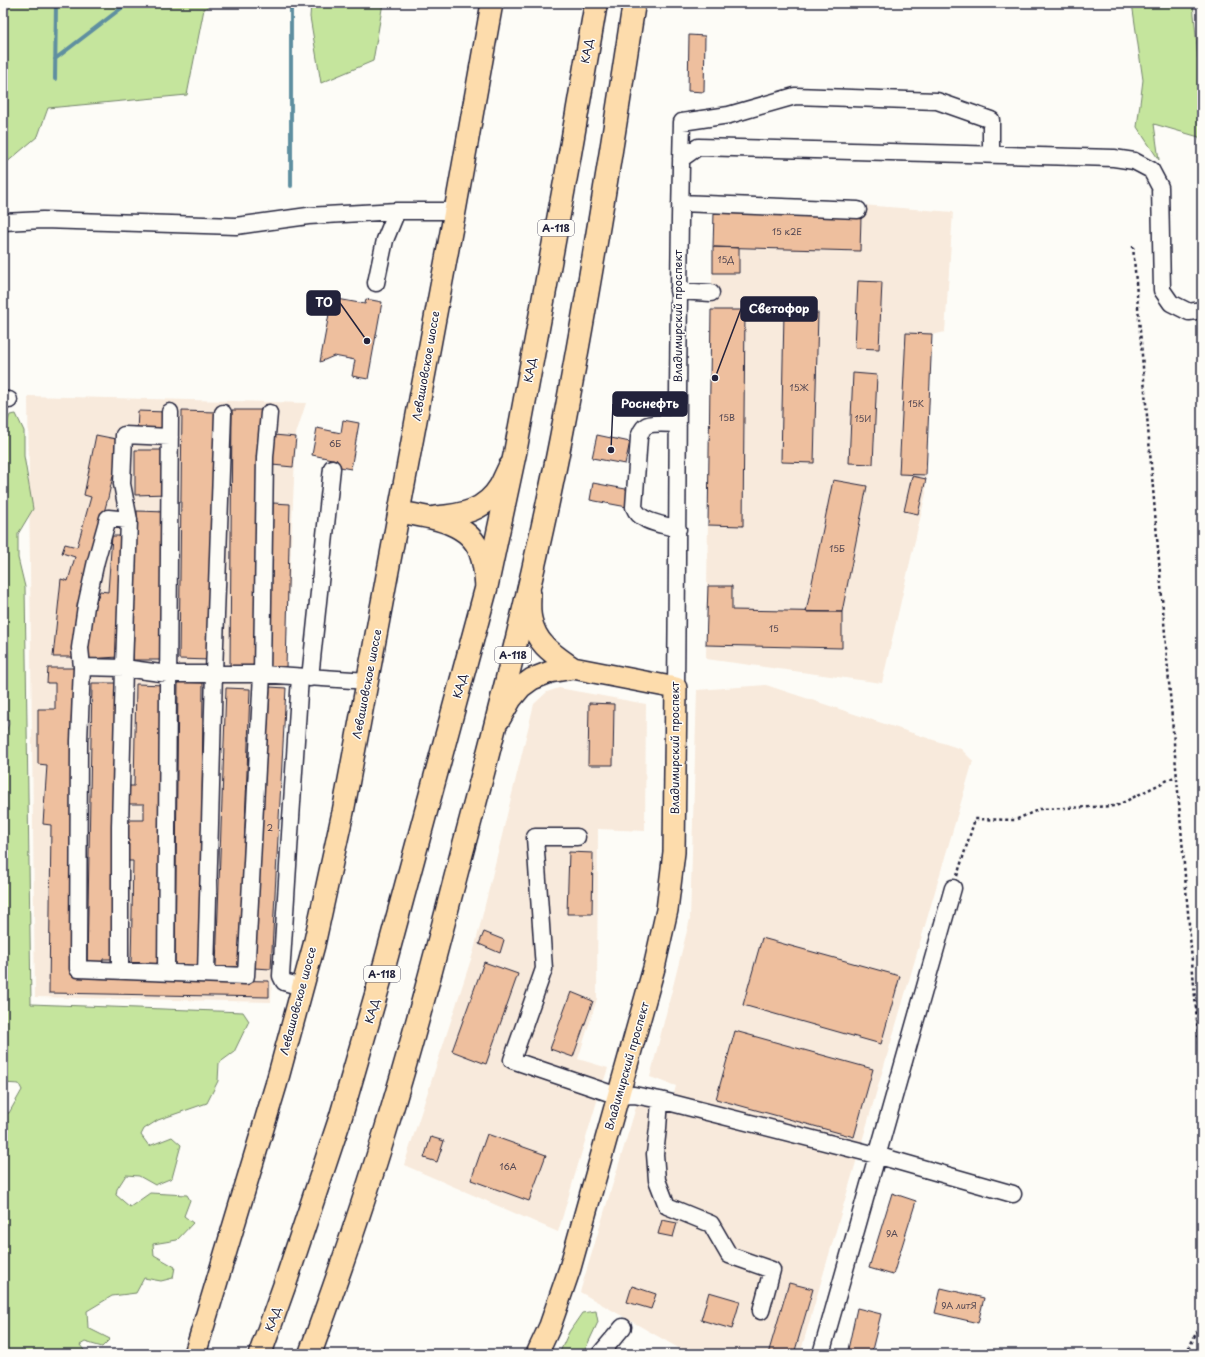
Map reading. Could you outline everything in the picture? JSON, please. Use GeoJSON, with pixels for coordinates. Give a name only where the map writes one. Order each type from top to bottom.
{"type":"FeatureCollection","features":[{"type":"Feature","properties":{"kind":"highway","name":"КАД"},"geometry":{"type":"LineString","coordinates":[[260,1354],[286,1282],[341,1116],[384,967],[486,589],[515,453],[567,171],[596,3]]}},
{"type":"Feature","properties":{"kind":"highway","name":"А-118"},"geometry":{"type":"LineString","coordinates":[[310,1354],[331,1297],[386,1130],[420,1013],[496,724],[529,586],[580,338],[607,179],[634,3]]}},
{"type":"Feature","properties":{"kind":"main road","name":"Левашовское шоссе"},"geometry":{"type":"LineString","coordinates":[[195,1354],[276,1084],[314,945],[343,812],[368,682],[492,3]]}},
{"type":"Feature","properties":{"kind":"main road"},"geometry":{"type":"LineString","coordinates":[[399,512],[432,517],[453,516],[468,513],[480,507],[491,498],[500,487],[515,453]]}},
{"type":"Feature","properties":{"kind":"main road"},"geometry":{"type":"LineString","coordinates":[[432,517],[453,525],[475,541],[480,552],[486,589]]}},
{"type":"Feature","properties":{"kind":"main road"},"geometry":{"type":"LineString","coordinates":[[529,586],[531,618],[534,632],[541,643],[573,668]]}},
{"type":"Feature","properties":{"kind":"main road"},"geometry":{"type":"LineString","coordinates":[[496,724],[511,699],[521,688],[532,679],[550,672],[573,668],[676,688]]}},
{"type":"Feature","properties":{"kind":"main road","name":"Владимирский проспект"},"geometry":{"type":"LineString","coordinates":[[537,1354],[550,1326],[570,1268],[654,968],[667,910],[674,852],[676,688]]}},
{"type":"Feature","properties":{"kind":"street","name":"Владимирский проспект"},"geometry":{"type":"LineString","coordinates":[[676,688],[678,291],[682,122],[729,115],[795,96],[937,100],[991,120],[991,155]]}},
{"type":"Feature","properties":{"kind":"street"},"geometry":{"type":"LineString","coordinates":[[681,159],[698,147],[1114,158],[1134,161],[1151,170],[1160,187],[1162,290],[1171,303],[1189,312],[1202,310]]}},
{"type":"Feature","properties":{"kind":"street"},"geometry":{"type":"LineString","coordinates":[[680,203],[858,210]]}},
{"type":"Feature","properties":{"kind":"street"},"geometry":{"type":"LineString","coordinates":[[3,222],[43,220],[236,226],[308,216],[397,211],[455,211]]}},
{"type":"Feature","properties":{"kind":"street"},"geometry":{"type":"LineString","coordinates":[[376,283],[385,240],[397,211]]}},
{"type":"Feature","properties":{"kind":"street"},"geometry":{"type":"LineString","coordinates":[[678,291],[711,293]]}},
{"type":"Feature","properties":{"kind":"street"},"geometry":{"type":"LineString","coordinates":[[166,973],[170,412]]}},
{"type":"Feature","properties":{"kind":"street"},"geometry":{"type":"LineString","coordinates":[[206,974],[223,412]]}},
{"type":"Feature","properties":{"kind":"street"},"geometry":{"type":"LineString","coordinates":[[129,520],[108,518],[96,561],[86,606],[80,648],[82,667],[79,741],[78,969],[246,976],[262,674],[265,457],[269,413]]}},
{"type":"Feature","properties":{"kind":"street"},"geometry":{"type":"LineString","coordinates":[[678,424],[652,424],[646,426],[641,431],[634,507],[636,513],[646,520],[678,529]]}},
{"type":"Feature","properties":{"kind":"street"},"geometry":{"type":"LineString","coordinates":[[120,971],[120,827],[129,520],[122,484],[124,435],[170,436]]}},
{"type":"Feature","properties":{"kind":"street"},"geometry":{"type":"LineString","coordinates":[[302,987],[284,982],[281,976],[305,678],[332,468]]}},
{"type":"Feature","properties":{"kind":"street"},"geometry":{"type":"LineString","coordinates":[[82,667],[124,668],[168,674],[262,674],[368,682]]}},
{"type":"Feature","properties":{"kind":"street"},"geometry":{"type":"LineString","coordinates":[[576,837],[535,837],[544,969],[512,1060],[618,1096],[634,1095],[660,1100],[876,1155],[1013,1194]]}},
{"type":"Feature","properties":{"kind":"street"},"geometry":{"type":"LineString","coordinates":[[821,1354],[876,1155],[953,888]]}},
{"type":"Feature","properties":{"kind":"street"},"geometry":{"type":"LineString","coordinates":[[660,1100],[655,1154],[657,1180],[667,1206],[711,1224],[728,1255],[772,1270],[761,1311]]}},
{"type":"Feature","properties":{"kind":"street"},"geometry":{"type":"LineString","coordinates":[[600,1354],[623,1327]]}},
{"type":"Feature","properties":{"kind":"path"},"geometry":{"type":"LineString","coordinates":[[1133,246],[1202,1082]]}},
{"type":"Feature","properties":{"kind":"path"},"geometry":{"type":"LineString","coordinates":[[953,888],[975,819],[1015,820],[1040,809],[1116,806],[1176,776]]}},
{"type":"Feature","properties":{"kind":"path"},"geometry":{"type":"LineString","coordinates":[[1186,1354],[1202,1320]]}},
{"type":"Feature","properties":{"kind":"shaded area"},"geometry":{"type":"Polygon","coordinates":[[[862,205],[953,212],[945,332],[932,335],[926,493],[882,683],[706,659],[711,310],[714,213],[861,217],[862,205]]]}},
{"type":"Feature","properties":{"kind":"shaded area"},"geometry":{"type":"Polygon","coordinates":[[[28,396],[306,403],[296,434],[271,1002],[35,997],[28,396]]]}},
{"type":"Feature","properties":{"kind":"shaded area"},"geometry":{"type":"Polygon","coordinates":[[[766,685],[961,749],[973,761],[800,1354],[689,1354],[580,1292],[637,1104],[669,1111],[676,1086],[650,1077],[690,919],[697,690],[766,685]]]}},
{"type":"Feature","properties":{"kind":"shaded area"},"geometry":{"type":"Polygon","coordinates":[[[559,688],[646,704],[645,831],[598,829],[597,999],[578,1059],[608,1068],[558,1232],[404,1165],[474,950],[534,704],[547,692],[559,688]]]}},
{"type":"Feature","properties":{"kind":"green space"},"geometry":{"type":"Polygon","coordinates":[[[3,3],[214,3],[204,9],[187,95],[48,108],[38,136],[5,164],[3,164],[3,3]]]}},
{"type":"Feature","properties":{"kind":"green space"},"geometry":{"type":"Polygon","coordinates":[[[311,3],[383,3],[373,61],[321,83],[310,17],[311,3]]]}},
{"type":"Feature","properties":{"kind":"green space"},"geometry":{"type":"Polygon","coordinates":[[[1132,3],[1193,3],[1198,59],[1202,64],[1202,146],[1199,137],[1154,124],[1159,160],[1137,127],[1143,80],[1132,3]]]}},
{"type":"Feature","properties":{"kind":"green space"},"geometry":{"type":"Polygon","coordinates":[[[16,414],[24,431],[24,456],[33,509],[18,534],[18,558],[25,587],[31,1004],[243,1012],[249,1021],[234,1052],[219,1063],[218,1081],[207,1103],[158,1120],[144,1129],[141,1135],[149,1146],[172,1137],[181,1145],[172,1178],[155,1185],[139,1176],[126,1175],[117,1189],[116,1195],[130,1207],[150,1193],[187,1195],[190,1200],[184,1216],[193,1223],[177,1240],[153,1244],[154,1255],[175,1267],[173,1278],[161,1281],[144,1278],[136,1293],[112,1296],[87,1311],[88,1328],[110,1339],[102,1347],[85,1342],[80,1345],[87,1354],[3,1354],[3,1113],[9,1113],[22,1090],[19,1084],[3,1083],[3,740],[9,724],[8,712],[3,708],[3,488],[5,472],[3,433],[10,415],[16,414]]]}},
{"type":"Feature","properties":{"kind":"green space"},"geometry":{"type":"Polygon","coordinates":[[[596,1311],[598,1322],[583,1354],[559,1354],[569,1332],[582,1313],[596,1311]]]}},
{"type":"Feature","properties":{"kind":"building"},"geometry":{"type":"Polygon","coordinates":[[[689,35],[705,36],[704,92],[688,91],[689,35]]]}},
{"type":"Feature","properties":{"kind":"building"},"geometry":{"type":"Polygon","coordinates":[[[714,213],[861,217],[860,251],[713,247],[714,213]]]}},
{"type":"Feature","properties":{"kind":"building"},"geometry":{"type":"Polygon","coordinates":[[[713,247],[739,248],[739,273],[713,273],[713,247]]]}},
{"type":"Feature","properties":{"kind":"building"},"geometry":{"type":"Polygon","coordinates":[[[858,281],[882,282],[879,349],[855,348],[858,281]]]}},
{"type":"Feature","properties":{"kind":"building"},"geometry":{"type":"Polygon","coordinates":[[[332,298],[365,304],[366,299],[382,302],[368,379],[352,376],[355,360],[334,356],[320,362],[332,298]]]}},
{"type":"Feature","properties":{"kind":"building"},"geometry":{"type":"Polygon","coordinates":[[[711,310],[745,310],[743,526],[708,525],[711,310]]]}},
{"type":"Feature","properties":{"kind":"building"},"geometry":{"type":"Polygon","coordinates":[[[784,312],[818,313],[814,463],[781,462],[784,312]]]}},
{"type":"Feature","properties":{"kind":"building"},"geometry":{"type":"Polygon","coordinates":[[[906,333],[932,334],[926,475],[899,474],[906,333]]]}},
{"type":"Feature","properties":{"kind":"building"},"geometry":{"type":"Polygon","coordinates":[[[853,373],[877,375],[873,464],[849,463],[853,373]]]}},
{"type":"Feature","properties":{"kind":"building"},"geometry":{"type":"Polygon","coordinates":[[[232,410],[262,410],[258,668],[230,667],[232,410]]]}},
{"type":"Feature","properties":{"kind":"building"},"geometry":{"type":"Polygon","coordinates":[[[138,411],[166,412],[165,433],[137,432],[138,411]]]}},
{"type":"Feature","properties":{"kind":"building"},"geometry":{"type":"Polygon","coordinates":[[[182,411],[216,412],[210,660],[179,659],[182,411]]]}},
{"type":"Feature","properties":{"kind":"building"},"geometry":{"type":"Polygon","coordinates":[[[343,420],[359,423],[351,469],[335,466],[337,460],[312,455],[317,428],[341,433],[343,420]]]}},
{"type":"Feature","properties":{"kind":"building"},"geometry":{"type":"Polygon","coordinates":[[[96,435],[121,440],[108,498],[83,588],[73,657],[53,657],[61,579],[68,581],[75,557],[62,553],[65,544],[77,547],[91,497],[84,495],[96,435]]]}},
{"type":"Feature","properties":{"kind":"building"},"geometry":{"type":"Polygon","coordinates":[[[274,435],[296,437],[293,467],[272,465],[274,435]]]}},
{"type":"Feature","properties":{"kind":"building"},"geometry":{"type":"Polygon","coordinates":[[[597,435],[630,442],[625,464],[592,458],[597,435]]]}},
{"type":"Feature","properties":{"kind":"building"},"geometry":{"type":"Polygon","coordinates":[[[135,450],[166,450],[167,494],[135,495],[135,450]]]}},
{"type":"Feature","properties":{"kind":"building"},"geometry":{"type":"Polygon","coordinates":[[[912,476],[926,479],[918,514],[904,511],[912,476]]]}},
{"type":"Feature","properties":{"kind":"building"},"geometry":{"type":"Polygon","coordinates":[[[833,480],[867,486],[842,612],[806,612],[833,480]]]}},
{"type":"Feature","properties":{"kind":"building"},"geometry":{"type":"Polygon","coordinates":[[[593,483],[631,490],[627,507],[590,500],[593,483]]]}},
{"type":"Feature","properties":{"kind":"building"},"geometry":{"type":"Polygon","coordinates":[[[273,503],[290,504],[286,668],[269,667],[273,503]]]}},
{"type":"Feature","properties":{"kind":"building"},"geometry":{"type":"Polygon","coordinates":[[[137,511],[166,512],[162,660],[133,660],[137,511]]]}},
{"type":"Feature","properties":{"kind":"building"},"geometry":{"type":"Polygon","coordinates":[[[112,536],[125,536],[118,657],[88,659],[91,616],[100,591],[108,592],[112,536]]]}},
{"type":"Feature","properties":{"kind":"building"},"geometry":{"type":"Polygon","coordinates":[[[708,586],[732,586],[732,610],[842,612],[842,648],[706,645],[708,586]]]}},
{"type":"Feature","properties":{"kind":"building"},"geometry":{"type":"Polygon","coordinates":[[[48,668],[76,668],[73,977],[269,981],[269,997],[49,993],[51,825],[43,824],[47,765],[38,764],[38,709],[55,709],[55,683],[47,683],[48,668]]]}},
{"type":"Feature","properties":{"kind":"building"},"geometry":{"type":"Polygon","coordinates":[[[178,682],[203,683],[201,969],[175,969],[178,682]]]}},
{"type":"Feature","properties":{"kind":"building"},"geometry":{"type":"Polygon","coordinates":[[[92,683],[118,683],[113,959],[103,959],[102,966],[87,966],[92,683]]]}},
{"type":"Feature","properties":{"kind":"building"},"geometry":{"type":"Polygon","coordinates":[[[136,684],[165,685],[160,965],[131,965],[133,861],[126,861],[127,820],[144,820],[144,804],[127,804],[127,786],[134,786],[136,684]]]}},
{"type":"Feature","properties":{"kind":"building"},"geometry":{"type":"Polygon","coordinates":[[[270,687],[286,688],[271,969],[254,968],[270,687]]]}},
{"type":"Feature","properties":{"kind":"building"},"geometry":{"type":"Polygon","coordinates":[[[226,688],[250,689],[240,967],[216,967],[226,688]]]}},
{"type":"Feature","properties":{"kind":"building"},"geometry":{"type":"Polygon","coordinates":[[[589,703],[614,704],[613,765],[588,765],[589,703]]]}},
{"type":"Feature","properties":{"kind":"building"},"geometry":{"type":"Polygon","coordinates":[[[569,852],[593,853],[592,914],[567,914],[569,852]]]}},
{"type":"Feature","properties":{"kind":"building"},"geometry":{"type":"Polygon","coordinates":[[[484,932],[504,940],[500,953],[479,944],[484,932]]]}},
{"type":"Feature","properties":{"kind":"building"},"geometry":{"type":"Polygon","coordinates":[[[762,938],[900,976],[881,1044],[743,1005],[762,938]]]}},
{"type":"Feature","properties":{"kind":"building"},"geometry":{"type":"Polygon","coordinates":[[[484,962],[518,974],[486,1064],[452,1051],[484,962]]]}},
{"type":"Feature","properties":{"kind":"building"},"geometry":{"type":"Polygon","coordinates":[[[571,992],[593,1001],[573,1057],[550,1049],[571,992]]]}},
{"type":"Feature","properties":{"kind":"building"},"geometry":{"type":"Polygon","coordinates":[[[735,1031],[873,1069],[854,1137],[716,1099],[735,1031]]]}},
{"type":"Feature","properties":{"kind":"building"},"geometry":{"type":"Polygon","coordinates":[[[487,1134],[546,1155],[529,1201],[471,1180],[487,1134]]]}},
{"type":"Feature","properties":{"kind":"building"},"geometry":{"type":"Polygon","coordinates":[[[431,1137],[444,1141],[437,1162],[424,1158],[431,1137]]]}},
{"type":"Feature","properties":{"kind":"building"},"geometry":{"type":"Polygon","coordinates":[[[892,1193],[916,1201],[893,1275],[869,1268],[892,1193]]]}},
{"type":"Feature","properties":{"kind":"building"},"geometry":{"type":"Polygon","coordinates":[[[662,1220],[677,1223],[673,1237],[658,1234],[662,1220]]]}},
{"type":"Feature","properties":{"kind":"building"},"geometry":{"type":"Polygon","coordinates":[[[789,1283],[813,1289],[794,1354],[768,1354],[789,1283]]]}},
{"type":"Feature","properties":{"kind":"building"},"geometry":{"type":"Polygon","coordinates":[[[632,1286],[656,1294],[651,1309],[627,1302],[632,1286]]]}},
{"type":"Feature","properties":{"kind":"building"},"geometry":{"type":"Polygon","coordinates":[[[941,1288],[984,1298],[978,1323],[935,1313],[941,1288]]]}},
{"type":"Feature","properties":{"kind":"building"},"geometry":{"type":"Polygon","coordinates":[[[709,1292],[740,1301],[732,1329],[701,1320],[709,1292]]]}},
{"type":"Feature","properties":{"kind":"building"},"geometry":{"type":"Polygon","coordinates":[[[857,1308],[881,1314],[871,1354],[847,1354],[857,1308]]]}},
{"type":"Feature","properties":{"kind":"waterway"},"geometry":{"type":"LineString","coordinates":[[55,79],[56,3]]}},
{"type":"Feature","properties":{"kind":"waterway"},"geometry":{"type":"LineString","coordinates":[[55,59],[128,3]]}},
{"type":"Feature","properties":{"kind":"waterway"},"geometry":{"type":"LineString","coordinates":[[291,3],[291,186]]}},
{"type":"Feature","properties":{"kind":"place","name":"ТО"},"geometry":{"type":"Point","coordinates":[367,341]}},
{"type":"Feature","properties":{"kind":"place","name":"Светофор"},"geometry":{"type":"Point","coordinates":[715,378]}},
{"type":"Feature","properties":{"kind":"place","name":"Роснефть"},"geometry":{"type":"Point","coordinates":[611,450]}}]}
